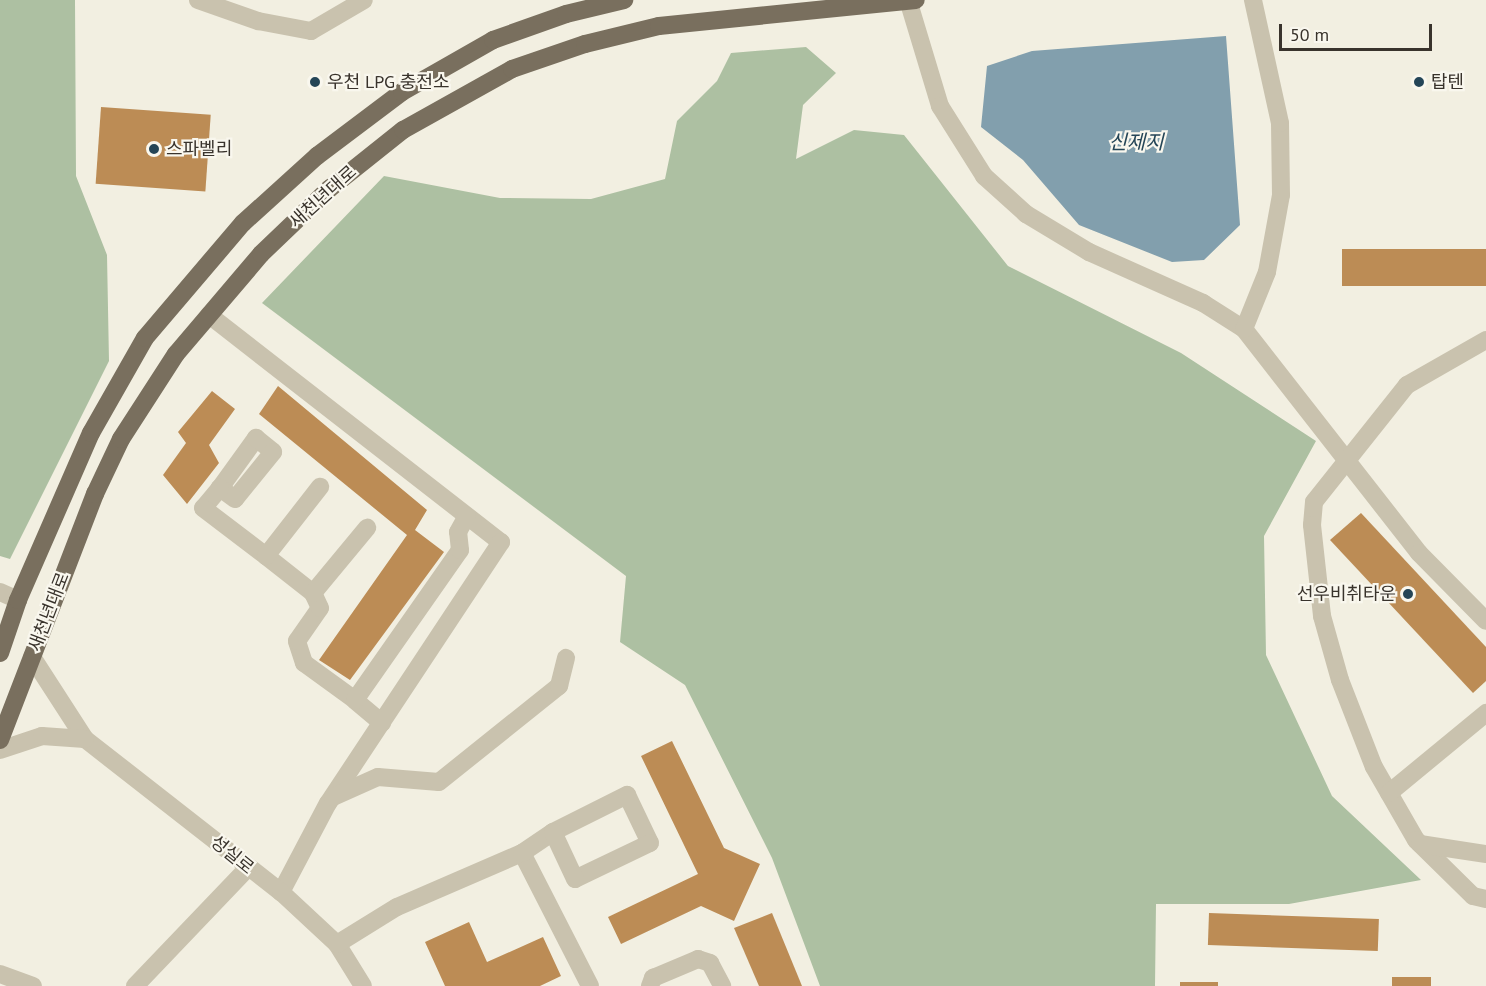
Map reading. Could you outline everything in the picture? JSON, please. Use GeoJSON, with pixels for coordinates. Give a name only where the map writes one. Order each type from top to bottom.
{"type":"FeatureCollection","features":[{"type":"Feature","properties":{"kind":"main road","name":"새천년대로"},"geometry":{"type":"LineString","coordinates":[[0,653],[18,600],[91,433],[145,338],[243,223],[317,156],[402,92],[493,40],[566,14],[624,0]]}},
{"type":"Feature","properties":{"kind":"main road","name":"새천년대로"},"geometry":{"type":"LineString","coordinates":[[0,740],[121,439],[176,354],[261,254],[329,189],[403,130],[512,69],[585,44],[659,26],[796,5],[916,0]]}},
{"type":"Feature","properties":{"kind":"street"},"geometry":{"type":"LineString","coordinates":[[198,0],[258,21],[311,31],[364,0]]}},
{"type":"Feature","properties":{"kind":"street"},"geometry":{"type":"LineString","coordinates":[[908,0],[940,106],[978,168],[1004,197],[1089,252],[1203,303],[1244,330],[1347,465],[1419,553],[1483,614]]}},
{"type":"Feature","properties":{"kind":"street"},"geometry":{"type":"LineString","coordinates":[[1244,330],[1267,272],[1281,195],[1280,123],[1253,0]]}},
{"type":"Feature","properties":{"kind":"street"},"geometry":{"type":"LineString","coordinates":[[209,315],[501,542],[331,798],[281,892]]}},
{"type":"Feature","properties":{"kind":"street"},"geometry":{"type":"LineString","coordinates":[[1486,340],[1407,385],[1347,465],[1314,502],[1314,558],[1322,616],[1340,680],[1374,767],[1420,844],[1473,896],[1486,899]]}},
{"type":"Feature","properties":{"kind":"street"},"geometry":{"type":"LineString","coordinates":[[266,556],[320,487]]}},
{"type":"Feature","properties":{"kind":"street"},"geometry":{"type":"LineString","coordinates":[[220,488],[203,508],[313,592],[320,608],[297,640],[304,663],[382,723]]}},
{"type":"Feature","properties":{"kind":"street"},"geometry":{"type":"LineString","coordinates":[[355,700],[460,550],[458,532],[468,516]]}},
{"type":"Feature","properties":{"kind":"street"},"geometry":{"type":"LineString","coordinates":[[313,592],[367,528]]}},
{"type":"Feature","properties":{"kind":"street"},"geometry":{"type":"LineString","coordinates":[[0,592],[18,600]]}},
{"type":"Feature","properties":{"kind":"street","name":"성실로"},"geometry":{"type":"LineString","coordinates":[[32,657],[85,738],[247,869],[281,892],[337,944],[363,986]]}},
{"type":"Feature","properties":{"kind":"street"},"geometry":{"type":"LineString","coordinates":[[331,798],[378,777],[439,782],[559,686],[566,658]]}},
{"type":"Feature","properties":{"kind":"street"},"geometry":{"type":"LineString","coordinates":[[1389,793],[1486,713]]}},
{"type":"Feature","properties":{"kind":"street"},"geometry":{"type":"LineString","coordinates":[[0,750],[42,736],[85,738]]}},
{"type":"Feature","properties":{"kind":"street"},"geometry":{"type":"LineString","coordinates":[[337,944],[397,907],[522,853],[553,832],[627,795],[650,843],[576,879],[553,832]]}},
{"type":"Feature","properties":{"kind":"street"},"geometry":{"type":"LineString","coordinates":[[1420,844],[1486,854]]}},
{"type":"Feature","properties":{"kind":"street"},"geometry":{"type":"LineString","coordinates":[[522,853],[590,986]]}},
{"type":"Feature","properties":{"kind":"street"},"geometry":{"type":"LineString","coordinates":[[135,986],[247,869]]}},
{"type":"Feature","properties":{"kind":"street"},"geometry":{"type":"LineString","coordinates":[[650,986],[653,978],[698,959],[710,963],[722,986]]}},
{"type":"Feature","properties":{"kind":"street"},"geometry":{"type":"LineString","coordinates":[[0,974],[33,986]]}},
{"type":"Feature","properties":{"kind":"green space"},"geometry":{"type":"Polygon","coordinates":[[[0,0],[75,0],[76,176],[107,255],[109,361],[10,559],[0,556],[0,0]]]}},
{"type":"Feature","properties":{"kind":"green space"},"geometry":{"type":"Polygon","coordinates":[[[806,47],[836,73],[803,105],[796,159],[854,130],[904,135],[1008,266],[1181,353],[1316,441],[1264,536],[1266,655],[1332,796],[1421,880],[1289,904],[1156,904],[1155,986],[820,986],[772,858],[685,685],[620,642],[626,576],[262,303],[384,176],[500,198],[591,199],[665,179],[677,121],[717,81],[731,53],[806,47]]]}},
{"type":"Feature","properties":{"kind":"water","name":"신제지"},"geometry":{"type":"Polygon","coordinates":[[[1226,36],[1240,225],[1204,260],[1172,262],[1079,225],[1023,160],[981,127],[987,66],[1032,51],[1226,36]]]}},
{"type":"Feature","properties":{"kind":"building","name":"스파벨리"},"geometry":{"type":"Polygon","coordinates":[[[101,107],[211,115],[205,191],[96,184],[101,107]]]}},
{"type":"Feature","properties":{"kind":"building"},"geometry":{"type":"Polygon","coordinates":[[[1342,249],[1486,249],[1486,286],[1342,286],[1342,249]]]}},
{"type":"Feature","properties":{"kind":"building"},"geometry":{"type":"Polygon","coordinates":[[[278,386],[427,510],[415,530],[444,552],[350,680],[319,660],[407,535],[259,414],[278,386]]]}},
{"type":"Feature","properties":{"kind":"building"},"geometry":{"type":"Polygon","coordinates":[[[212,391],[235,409],[209,445],[219,463],[187,504],[163,475],[186,443],[178,432],[212,391]]]}},
{"type":"Feature","properties":{"kind":"building","name":"선우비취타운"},"geometry":{"type":"Polygon","coordinates":[[[1361,513],[1486,647],[1486,681],[1473,693],[1330,540],[1361,513]]]}},
{"type":"Feature","properties":{"kind":"building"},"geometry":{"type":"Polygon","coordinates":[[[672,741],[724,848],[760,864],[734,921],[701,906],[621,944],[608,917],[698,874],[641,756],[672,741]]]}},
{"type":"Feature","properties":{"kind":"building"},"geometry":{"type":"Polygon","coordinates":[[[772,913],[802,986],[759,986],[734,928],[772,913]]]}},
{"type":"Feature","properties":{"kind":"building"},"geometry":{"type":"Polygon","coordinates":[[[1209,913],[1379,919],[1378,951],[1208,945],[1209,913]]]}},
{"type":"Feature","properties":{"kind":"building"},"geometry":{"type":"Polygon","coordinates":[[[469,922],[487,962],[543,937],[561,976],[540,986],[445,986],[425,942],[469,922]]]}},
{"type":"Feature","properties":{"kind":"building"},"geometry":{"type":"Polygon","coordinates":[[[1392,977],[1431,977],[1431,986],[1392,986],[1392,977]]]}},
{"type":"Feature","properties":{"kind":"building"},"geometry":{"type":"Polygon","coordinates":[[[1180,982],[1218,982],[1218,986],[1180,986],[1180,982]]]}},
{"type":"Feature","properties":{"kind":"place","name":"우천 LPG 충전소"},"geometry":{"type":"Point","coordinates":[315,82]}},
{"type":"Feature","properties":{"kind":"place","name":"탑텐"},"geometry":{"type":"Point","coordinates":[1419,82]}},
{"type":"Feature","properties":{"kind":"place","name":"스파벨리"},"geometry":{"type":"Point","coordinates":[154,149]}},
{"type":"Feature","properties":{"kind":"place","name":"선우비취타운"},"geometry":{"type":"Point","coordinates":[1408,594]}}]}
